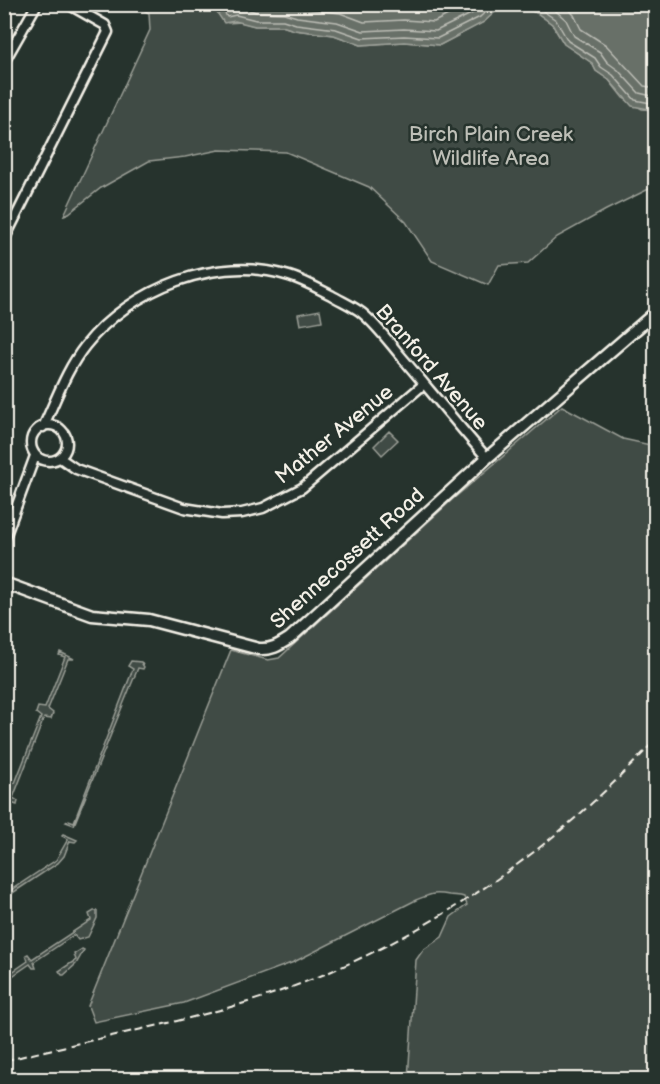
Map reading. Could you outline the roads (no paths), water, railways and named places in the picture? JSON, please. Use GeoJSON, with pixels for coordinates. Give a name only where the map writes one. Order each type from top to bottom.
{"type":"FeatureCollection","features":[{"type":"Feature","properties":{"kind":"street"},"geometry":{"type":"LineString","coordinates":[[4,62],[37,4]]}},
{"type":"Feature","properties":{"kind":"street"},"geometry":{"type":"LineString","coordinates":[[4,240],[108,32],[105,25],[68,4]]}},
{"type":"Feature","properties":{"kind":"street","name":"Branford Avenue"},"geometry":{"type":"LineString","coordinates":[[43,427],[68,372],[85,347],[101,328],[122,311],[167,284],[226,270],[264,271],[289,276],[363,314],[487,458]]}},
{"type":"Feature","properties":{"kind":"street","name":"Shennecossett Road"},"geometry":{"type":"LineString","coordinates":[[4,583],[92,615],[149,620],[268,650],[277,647],[290,638],[487,458],[656,312]]}},
{"type":"Feature","properties":{"kind":"street","name":"Mather Avenue"},"geometry":{"type":"LineString","coordinates":[[60,458],[76,469],[184,508],[222,514],[242,513],[263,508],[302,488],[424,384]]}},
{"type":"Feature","properties":{"kind":"street"},"geometry":{"type":"LineString","coordinates":[[52,406],[55,426]]}},
{"type":"Feature","properties":{"kind":"street"},"geometry":{"type":"LineString","coordinates":[[55,426],[60,429],[66,438],[66,449],[60,458],[48,462],[35,456],[31,440],[37,430],[55,426]]}},
{"type":"Feature","properties":{"kind":"street"},"geometry":{"type":"LineString","coordinates":[[4,540],[35,456]]}},
{"type":"Feature","properties":{"kind":"water"},"geometry":{"type":"Polygon","coordinates":[[[212,5],[513,5],[498,9],[484,22],[440,45],[404,42],[361,45],[334,35],[294,30],[282,26],[255,26],[235,21],[224,23],[212,5]]]}},
{"type":"Feature","properties":{"kind":"water"},"geometry":{"type":"Polygon","coordinates":[[[514,5],[645,5],[655,14],[655,110],[632,106],[609,80],[596,71],[592,63],[564,44],[552,24],[537,13],[514,5]]]}},
{"type":"Feature","properties":{"kind":"railway"},"geometry":{"type":"LineString","coordinates":[[4,1061],[248,1002],[306,982],[363,957],[470,898],[520,862],[568,824],[656,739]]}},
{"type":"Feature","properties":{"kind":"park label","name":"Birch Plain Creek Wildlife Area"},"geometry":{"type":"Point","coordinates":[491,146]}}]}
